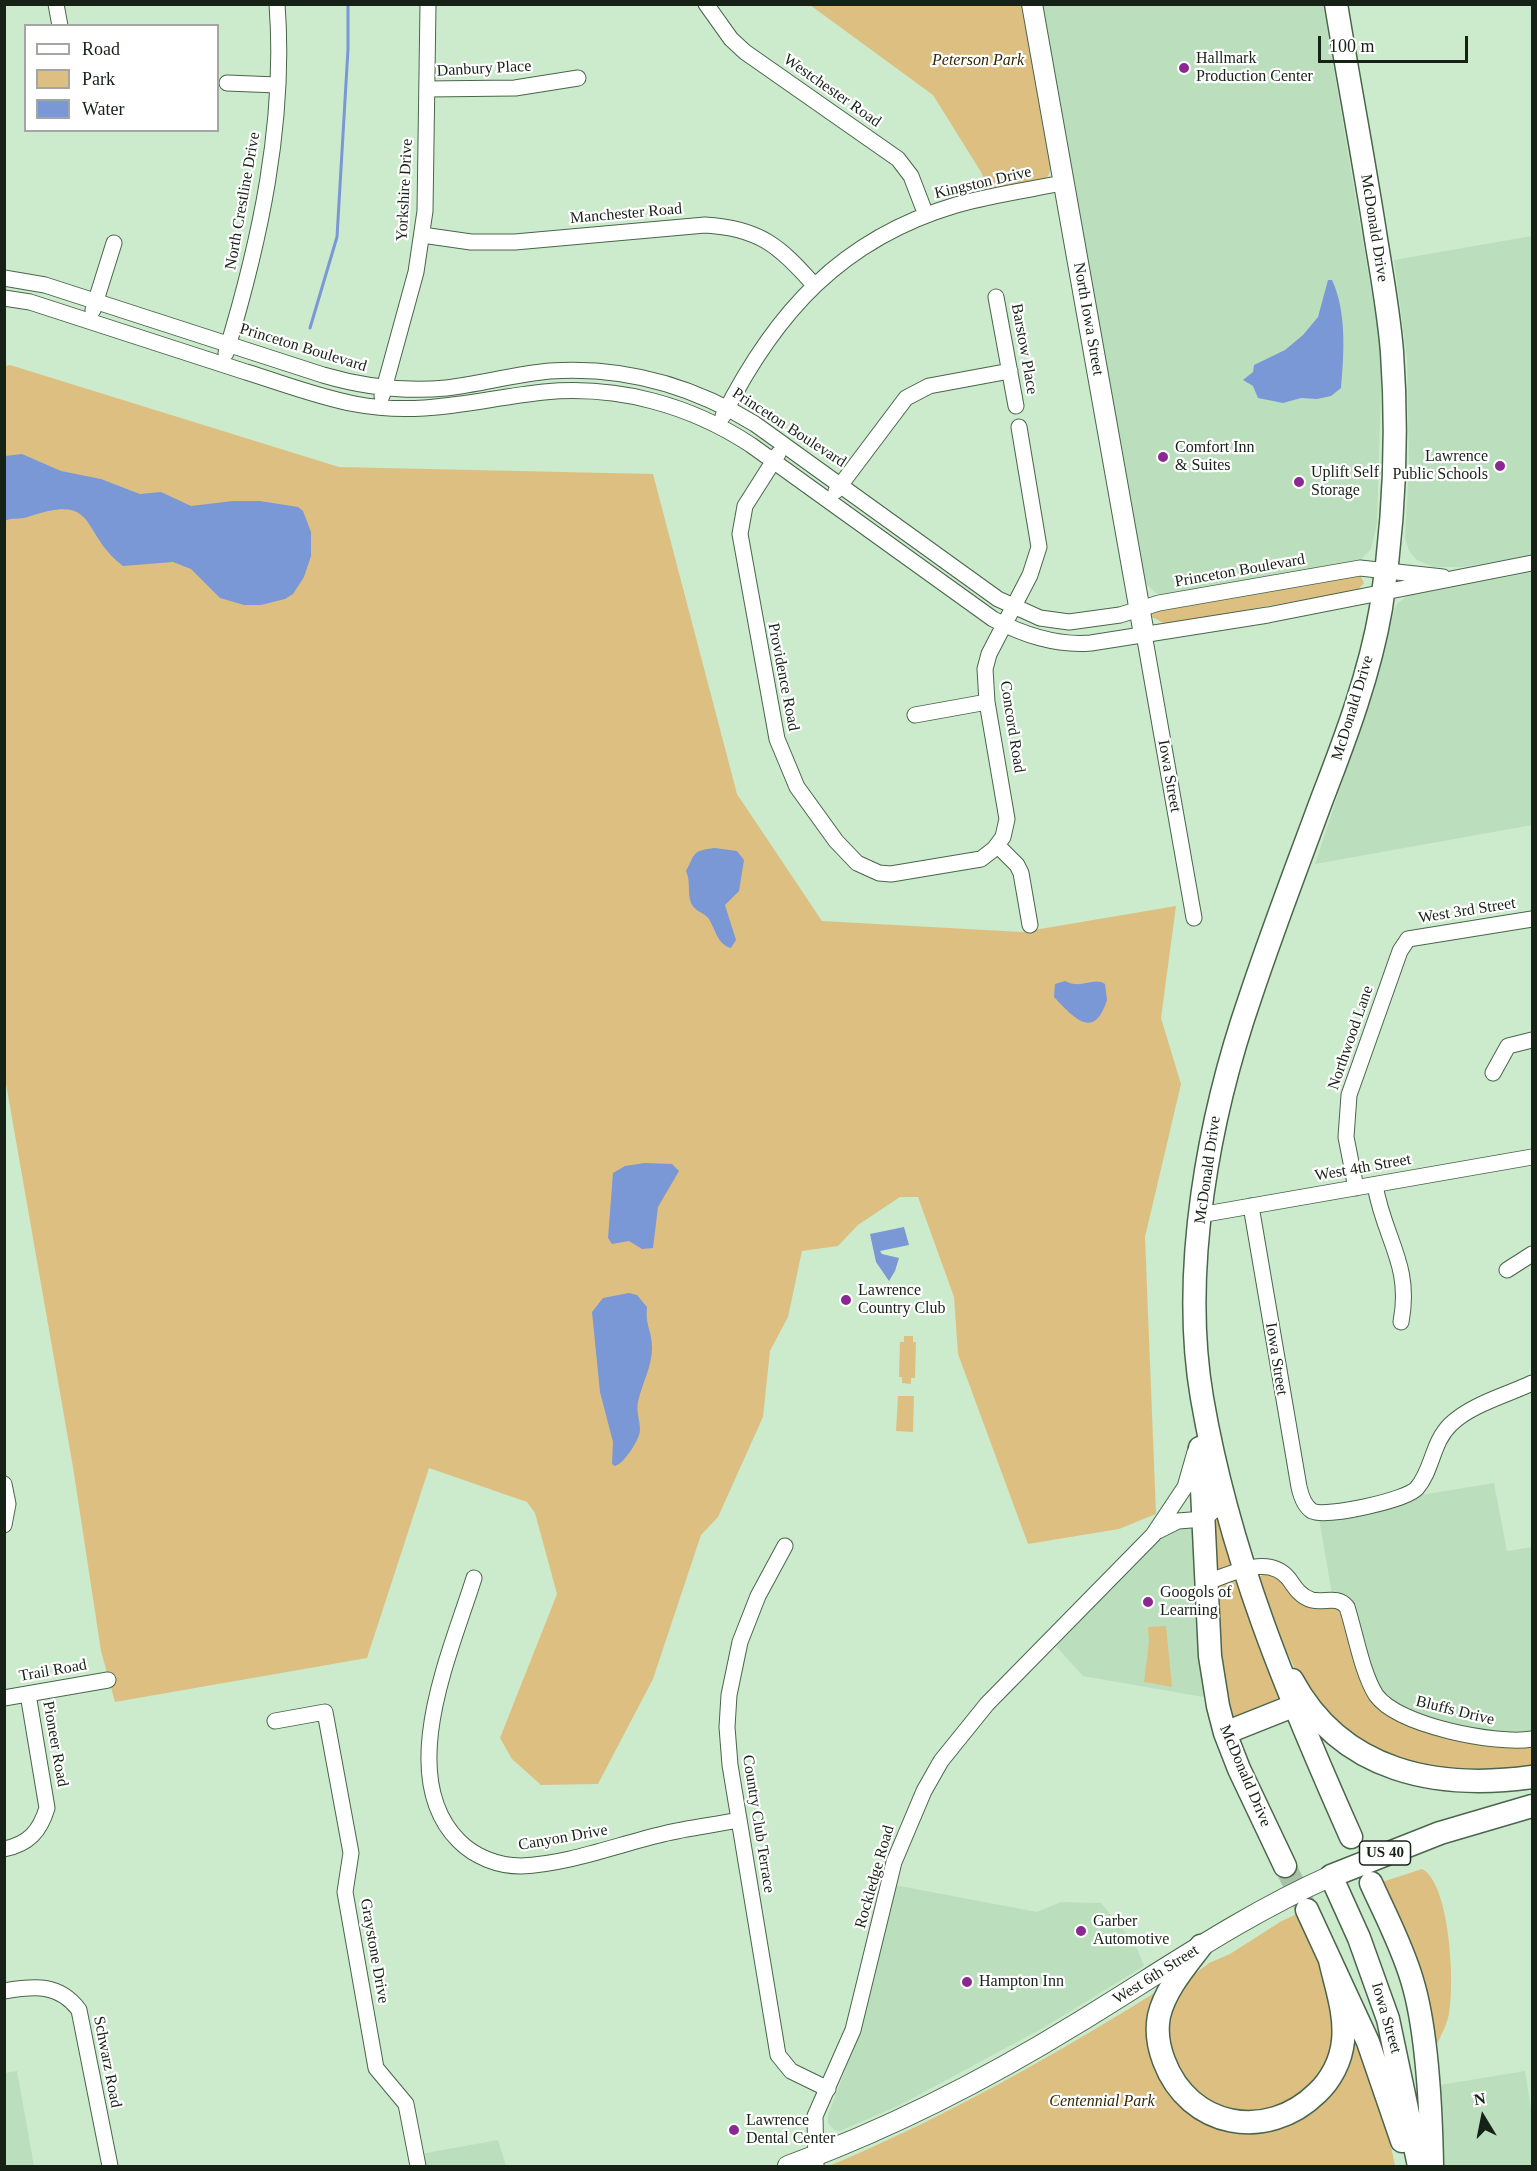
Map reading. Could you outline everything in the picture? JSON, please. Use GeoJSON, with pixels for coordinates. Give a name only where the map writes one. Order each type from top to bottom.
{"type":"FeatureCollection","features":[{"type":"Feature","properties":{"kind":"highway","name":"McDonald Drive"},"geometry":{"type":"LineString","coordinates":[[1285,1866],[1225,1733],[1211,1664],[1200,1435],[1202,1396],[1196,1306],[1200,1215],[1209,1153],[1228,1067],[1262,964],[1347,734],[1368,662],[1386,569],[1394,454],[1392,350],[1370,200],[1336,4]]}},
{"type":"Feature","properties":{"kind":"highway","name":"McDonald Drive"},"geometry":{"type":"LineString","coordinates":[[1202,1396],[1224,1502],[1244,1570],[1293,1706],[1351,1838]]}},
{"type":"Feature","properties":{"kind":"highway"},"geometry":{"type":"LineString","coordinates":[[1267,1634],[1308,1703],[1347,1741],[1373,1758],[1397,1770],[1448,1781],[1480,1782],[1533,1777]]}},
{"type":"Feature","properties":{"kind":"highway"},"geometry":{"type":"LineString","coordinates":[[1225,1733],[1293,1706]]}},
{"type":"Feature","properties":{"kind":"highway","name":"West 6th Street"},"geometry":{"type":"LineString","coordinates":[[1331,1876],[1440,1833],[1533,1806]]}},
{"type":"Feature","properties":{"kind":"highway","name":"Iowa Street"},"geometry":{"type":"LineString","coordinates":[[1331,1876],[1359,1938],[1388,2019],[1419,2166]]}},
{"type":"Feature","properties":{"kind":"highway"},"geometry":{"type":"LineString","coordinates":[[1371,1883],[1407,1963],[1418,2003],[1431,2123],[1432,2166]]}},
{"type":"Feature","properties":{"kind":"highway"},"geometry":{"type":"LineString","coordinates":[[1307,1910],[1378,2067],[1410,2166]]}},
{"type":"Feature","properties":{"kind":"highway"},"geometry":{"type":"LineString","coordinates":[[1201,1946],[1174,1983],[1162,2007],[1158,2028],[1161,2055],[1175,2084],[1195,2104],[1218,2116],[1248,2123],[1267,2122],[1287,2115],[1310,2100],[1324,2087],[1333,2072],[1343,2042],[1343,2026],[1330,1960]]}},
{"type":"Feature","properties":{"kind":"main road","name":"North Iowa Street"},"geometry":{"type":"LineString","coordinates":[[1032,4],[1144,634]]}},
{"type":"Feature","properties":{"kind":"main road","name":"West 6th Street"},"geometry":{"type":"LineString","coordinates":[[788,2166],[816,2161],[987,2074],[1074,2026],[1264,1908],[1331,1876]]}},
{"type":"Feature","properties":{"kind":"street"},"geometry":{"type":"LineString","coordinates":[[56,4],[60,24]]}},
{"type":"Feature","properties":{"kind":"street","name":"North Crestline Drive"},"geometry":{"type":"LineString","coordinates":[[222,364],[245,291],[262,213],[277,85],[277,4]]}},
{"type":"Feature","properties":{"kind":"street","name":"Yorkshire Drive"},"geometry":{"type":"LineString","coordinates":[[381,408],[383,388],[416,272],[422,235],[426,189],[428,4]]}},
{"type":"Feature","properties":{"kind":"street","name":"Westchester Road"},"geometry":{"type":"LineString","coordinates":[[706,4],[726,33],[745,52],[898,159],[911,176],[926,215]]}},
{"type":"Feature","properties":{"kind":"street","name":"Danbury Place"},"geometry":{"type":"LineString","coordinates":[[427,89],[515,88],[578,78]]}},
{"type":"Feature","properties":{"kind":"street"},"geometry":{"type":"LineString","coordinates":[[227,83],[277,85]]}},
{"type":"Feature","properties":{"kind":"street","name":"Kingston Drive"},"geometry":{"type":"LineString","coordinates":[[718,425],[762,345],[814,285],[876,240],[926,215],[990,196],[1063,183]]}},
{"type":"Feature","properties":{"kind":"street","name":"Manchester Road"},"geometry":{"type":"LineString","coordinates":[[422,235],[471,242],[515,242],[705,225],[723,226],[753,233],[773,244],[814,285]]}},
{"type":"Feature","properties":{"kind":"street"},"geometry":{"type":"LineString","coordinates":[[90,321],[114,243]]}},
{"type":"Feature","properties":{"kind":"street","name":"Princeton Boulevard"},"geometry":{"type":"LineString","coordinates":[[4,278],[45,285],[323,375],[383,388],[425,390],[550,371],[596,371],[662,382],[727,407],[841,484],[1012,607],[1040,618],[1069,622],[1347,570],[1386,569],[1452,578]]}},
{"type":"Feature","properties":{"kind":"street","name":"Barstow Place"},"geometry":{"type":"LineString","coordinates":[[996,297],[1016,406]]}},
{"type":"Feature","properties":{"kind":"street"},"geometry":{"type":"LineString","coordinates":[[4,298],[30,302],[329,398],[381,408],[439,408],[545,392],[588,391],[645,399],[718,425],[773,460],[979,610],[1004,625],[1032,637],[1064,644],[1091,643],[1382,594],[1533,563]]}},
{"type":"Feature","properties":{"kind":"street"},"geometry":{"type":"LineString","coordinates":[[829,501],[906,398],[929,386],[1010,371]]}},
{"type":"Feature","properties":{"kind":"street","name":"Concord Road"},"geometry":{"type":"LineString","coordinates":[[997,845],[1005,830],[1006,807],[987,702],[986,669],[989,654],[1030,574],[1039,547],[1019,427]]}},
{"type":"Feature","properties":{"kind":"street","name":"Providence Road"},"geometry":{"type":"LineString","coordinates":[[784,445],[745,506],[741,520],[741,549],[771,721],[797,786],[847,855],[879,873],[903,874],[981,859],[997,845]]}},
{"type":"Feature","properties":{"kind":"street","name":"Iowa Street"},"geometry":{"type":"LineString","coordinates":[[1144,634],[1194,918]]}},
{"type":"Feature","properties":{"kind":"street"},"geometry":{"type":"LineString","coordinates":[[915,715],[987,702]]}},
{"type":"Feature","properties":{"kind":"street"},"geometry":{"type":"LineString","coordinates":[[997,845],[1017,865],[1021,873],[1030,926]]}},
{"type":"Feature","properties":{"kind":"street","name":"West 3rd Street"},"geometry":{"type":"LineString","coordinates":[[1408,939],[1533,919]]}},
{"type":"Feature","properties":{"kind":"street","name":"Northwood Lane"},"geometry":{"type":"LineString","coordinates":[[1356,1188],[1346,1137],[1349,1095],[1400,951],[1408,939]]}},
{"type":"Feature","properties":{"kind":"street"},"geometry":{"type":"LineString","coordinates":[[1493,1072],[1508,1046],[1533,1040]]}},
{"type":"Feature","properties":{"kind":"street","name":"West 4th Street"},"geometry":{"type":"LineString","coordinates":[[1200,1215],[1533,1157]]}},
{"type":"Feature","properties":{"kind":"street"},"geometry":{"type":"LineString","coordinates":[[1375,1185],[1379,1207],[1405,1282],[1401,1323]]}},
{"type":"Feature","properties":{"kind":"street","name":"Iowa Street"},"geometry":{"type":"LineString","coordinates":[[1251,1206],[1289,1438],[1302,1497],[1310,1509],[1329,1513],[1408,1495],[1422,1481],[1434,1449],[1451,1424],[1469,1412],[1533,1383]]}},
{"type":"Feature","properties":{"kind":"street"},"geometry":{"type":"LineString","coordinates":[[1507,1270],[1533,1254]]}},
{"type":"Feature","properties":{"kind":"street"},"geometry":{"type":"LineString","coordinates":[[1153,1534],[1185,1487],[1200,1435]]}},
{"type":"Feature","properties":{"kind":"street"},"geometry":{"type":"LineString","coordinates":[[4,1484],[8,1504],[4,1525]]}},
{"type":"Feature","properties":{"kind":"street"},"geometry":{"type":"LineString","coordinates":[[1153,1534],[1178,1521],[1204,1519],[1224,1502]]}},
{"type":"Feature","properties":{"kind":"street","name":"Rockledge Road"},"geometry":{"type":"LineString","coordinates":[[816,2161],[815,2116],[853,2030],[894,1862],[914,1810],[941,1761],[987,1704],[1153,1534]]}},
{"type":"Feature","properties":{"kind":"street","name":"Country Club Terrace"},"geometry":{"type":"LineString","coordinates":[[785,1546],[749,1616],[733,1668],[727,1728],[730,1766],[778,2055],[791,2071],[828,2089]]}},
{"type":"Feature","properties":{"kind":"street","name":"Bluffs Drive"},"geometry":{"type":"LineString","coordinates":[[1207,1582],[1262,1566],[1281,1570],[1305,1597],[1321,1601],[1342,1601],[1347,1607],[1371,1686],[1382,1701],[1400,1715],[1500,1741],[1533,1739]]}},
{"type":"Feature","properties":{"kind":"street","name":"Canyon Drive"},"geometry":{"type":"LineString","coordinates":[[474,1578],[433,1713],[428,1749],[433,1797],[438,1812],[452,1834],[463,1845],[488,1860],[524,1866],[592,1854],[663,1833],[739,1820]]}},
{"type":"Feature","properties":{"kind":"street","name":"Trail Road"},"geometry":{"type":"LineString","coordinates":[[4,1698],[108,1680]]}},
{"type":"Feature","properties":{"kind":"street","name":"Pioneer Road"},"geometry":{"type":"LineString","coordinates":[[4,1849],[23,1844],[32,1837],[43,1821],[47,1808],[28,1694]]}},
{"type":"Feature","properties":{"kind":"street","name":"Graystone Drive"},"geometry":{"type":"LineString","coordinates":[[275,1721],[326,1712],[351,1853],[345,1892],[376,2068],[406,2104],[418,2166]]}},
{"type":"Feature","properties":{"kind":"street","name":"Schwarz Road"},"geometry":{"type":"LineString","coordinates":[[4,1991],[47,1987],[66,1995],[79,2010],[110,2166]]}},
{"type":"Feature","properties":{"kind":"shaded area"},"geometry":{"type":"Polygon","coordinates":[[[1039,5],[1323,5],[1382,355],[1377,524],[1371,549],[1359,561],[1164,595],[1156,593],[1146,584],[1142,577],[1039,5]]]}},
{"type":"Feature","properties":{"kind":"shaded area"},"geometry":{"type":"Polygon","coordinates":[[[1532,236],[1532,555],[1463,567],[1433,567],[1417,560],[1409,551],[1405,538],[1409,465],[1407,358],[1394,260],[1532,236]]]}},
{"type":"Feature","properties":{"kind":"shaded area"},"geometry":{"type":"Polygon","coordinates":[[[1532,572],[1532,825],[1315,864],[1364,716],[1396,605],[1407,596],[1532,572]]]}},
{"type":"Feature","properties":{"kind":"shaded area"},"geometry":{"type":"Polygon","coordinates":[[[1494,1483],[1507,1551],[1532,1547],[1532,1732],[1522,1734],[1492,1733],[1407,1711],[1385,1696],[1378,1686],[1344,1596],[1332,1594],[1319,1518],[1415,1496],[1494,1483]]]}},
{"type":"Feature","properties":{"kind":"shaded area","name":"Googols of Learning"},"geometry":{"type":"Polygon","coordinates":[[[1175,1527],[1194,1527],[1209,1698],[1083,1676],[1054,1644],[1161,1535],[1175,1527]]]}},
{"type":"Feature","properties":{"kind":"shaded area"},"geometry":{"type":"Polygon","coordinates":[[[894,1885],[1037,1912],[1061,1902],[1101,1903],[1135,1944],[1144,1966],[1043,2028],[900,2105],[840,2131],[834,2130],[828,2123],[828,2115],[851,2055],[868,1997],[894,1885]]]}},
{"type":"Feature","properties":{"kind":"shaded area"},"geometry":{"type":"Polygon","coordinates":[[[17,2071],[34,2166],[5,2166],[5,2073],[17,2071]]]}},
{"type":"Feature","properties":{"kind":"shaded area"},"geometry":{"type":"Polygon","coordinates":[[[1525,2071],[1532,2115],[1532,2166],[1441,2166],[1434,2086],[1525,2071]]]}},
{"type":"Feature","properties":{"kind":"shaded area"},"geometry":{"type":"Polygon","coordinates":[[[498,2140],[506,2166],[423,2166],[421,2154],[498,2140]]]}},
{"type":"Feature","properties":{"kind":"green space","name":"Peterson Park"},"geometry":{"type":"Polygon","coordinates":[[[810,5],[1024,5],[1052,167],[1046,180],[989,191],[981,172],[933,95],[810,5]]]}},
{"type":"Feature","properties":{"kind":"green space","name":"Lawrence Country Club"},"geometry":{"type":"Polygon","coordinates":[[[10,365],[339,467],[653,474],[737,794],[822,921],[1022,932],[1176,906],[1161,1018],[1181,1084],[1145,1237],[1156,1514],[1119,1529],[1028,1544],[958,1354],[954,1297],[918,1197],[900,1197],[858,1225],[838,1246],[802,1251],[788,1317],[770,1351],[763,1417],[718,1517],[701,1535],[653,1679],[598,1784],[541,1785],[512,1759],[500,1738],[557,1594],[535,1513],[527,1502],[429,1468],[367,1658],[115,1702],[101,1651],[73,1467],[5,1078],[5,366],[10,365]]]}},
{"type":"Feature","properties":{"kind":"green space"},"geometry":{"type":"Polygon","coordinates":[[[1360,575],[1364,583],[1358,590],[1166,624],[1152,617],[1153,612],[1360,575]]]}},
{"type":"Feature","properties":{"kind":"green space"},"geometry":{"type":"Polygon","coordinates":[[[904,1336],[913,1336],[913,1342],[916,1342],[915,1378],[911,1378],[911,1384],[902,1383],[902,1377],[899,1377],[900,1342],[904,1342],[904,1336]]]}},
{"type":"Feature","properties":{"kind":"green space"},"geometry":{"type":"Polygon","coordinates":[[[898,1396],[914,1396],[913,1432],[896,1431],[898,1396]]]}},
{"type":"Feature","properties":{"kind":"green space"},"geometry":{"type":"Polygon","coordinates":[[[1220,1513],[1234,1566],[1216,1571],[1208,1522],[1220,1513]]]}},
{"type":"Feature","properties":{"kind":"green space"},"geometry":{"type":"Polygon","coordinates":[[[1269,1572],[1331,1606],[1340,1608],[1389,1715],[1532,1744],[1532,1773],[1470,1775],[1385,1756],[1336,1723],[1302,1683],[1276,1630],[1259,1577],[1269,1572]]]}},
{"type":"Feature","properties":{"kind":"green space"},"geometry":{"type":"Polygon","coordinates":[[[1237,1579],[1281,1700],[1234,1723],[1225,1705],[1216,1587],[1237,1579]]]}},
{"type":"Feature","properties":{"kind":"green space"},"geometry":{"type":"Polygon","coordinates":[[[1166,1626],[1172,1687],[1144,1682],[1149,1642],[1148,1627],[1166,1626]]]}},
{"type":"Feature","properties":{"kind":"green space"},"geometry":{"type":"Polygon","coordinates":[[[1422,1869],[1431,1878],[1439,1893],[1448,1936],[1450,1959],[1449,2014],[1431,2057],[1376,1884],[1422,1869]]]}},
{"type":"Feature","properties":{"kind":"green space"},"geometry":{"type":"Polygon","coordinates":[[[1301,1912],[1314,1941],[1334,2010],[1330,2058],[1315,2082],[1278,2110],[1235,2113],[1191,2091],[1168,2056],[1168,2013],[1187,1980],[1209,1963],[1230,1954],[1280,1922],[1301,1912]]]}},
{"type":"Feature","properties":{"kind":"green space","name":"Centennial Park"},"geometry":{"type":"Polygon","coordinates":[[[1164,1987],[1152,2024],[1203,2116],[1301,2114],[1349,2018],[1385,2117],[1395,2166],[829,2166],[958,2106],[1082,2037],[1164,1987]]]}},
{"type":"Feature","properties":{"kind":"water"},"geometry":{"type":"Polygon","coordinates":[[[1328,280],[1332,280],[1337,292],[1342,319],[1341,388],[1331,396],[1317,399],[1301,398],[1283,403],[1258,398],[1253,386],[1243,380],[1253,372],[1254,365],[1285,350],[1303,335],[1318,317],[1328,280]]]}},
{"type":"Feature","properties":{"kind":"water"},"geometry":{"type":"Polygon","coordinates":[[[22,454],[61,471],[101,479],[140,494],[161,492],[191,506],[233,501],[260,501],[298,507],[303,511],[311,532],[311,556],[304,577],[293,594],[285,599],[261,605],[244,605],[220,598],[191,569],[173,562],[123,566],[109,553],[86,520],[78,513],[67,509],[5,521],[5,456],[22,454]]]}},
{"type":"Feature","properties":{"kind":"water"},"geometry":{"type":"Polygon","coordinates":[[[715,848],[737,851],[744,860],[739,891],[725,905],[736,940],[731,948],[723,944],[709,919],[695,908],[690,899],[686,871],[695,854],[702,850],[715,848]]]}},
{"type":"Feature","properties":{"kind":"water"},"geometry":{"type":"Polygon","coordinates":[[[1065,981],[1077,984],[1096,981],[1105,984],[1107,1000],[1102,1013],[1096,1020],[1090,1023],[1083,1022],[1054,997],[1055,984],[1065,981]]]}},
{"type":"Feature","properties":{"kind":"water"},"geometry":{"type":"Polygon","coordinates":[[[645,1163],[672,1164],[679,1171],[658,1207],[653,1248],[642,1249],[629,1241],[612,1244],[608,1238],[613,1173],[625,1166],[645,1163]]]}},
{"type":"Feature","properties":{"kind":"water"},"geometry":{"type":"Polygon","coordinates":[[[904,1227],[909,1245],[880,1251],[882,1254],[899,1258],[889,1281],[876,1262],[870,1234],[904,1227]]]}},
{"type":"Feature","properties":{"kind":"water"},"geometry":{"type":"Polygon","coordinates":[[[629,1293],[637,1295],[647,1307],[652,1355],[638,1402],[639,1434],[627,1456],[615,1466],[612,1464],[613,1442],[600,1392],[592,1312],[603,1298],[629,1293]]]}},
{"type":"Feature","properties":{"kind":"waterway"},"geometry":{"type":"LineString","coordinates":[[310,328],[337,237],[348,49],[348,4]]}},
{"type":"Feature","properties":{"kind":"tunnel"},"geometry":{"type":"LineString","coordinates":[[1285,1866],[1307,1910]]}},
{"type":"Feature","properties":{"kind":"place","name":"Hallmark Production Center"},"geometry":{"type":"Point","coordinates":[1184,68]}},
{"type":"Feature","properties":{"kind":"place","name":"Comfort Inn & Suites"},"geometry":{"type":"Point","coordinates":[1163,457]}},
{"type":"Feature","properties":{"kind":"place","name":"Lawrence Public Schools"},"geometry":{"type":"Point","coordinates":[1500,466]}},
{"type":"Feature","properties":{"kind":"place","name":"Uplift Self Storage"},"geometry":{"type":"Point","coordinates":[1299,482]}},
{"type":"Feature","properties":{"kind":"place","name":"Lawrence Country Club"},"geometry":{"type":"Point","coordinates":[846,1300]}},
{"type":"Feature","properties":{"kind":"place","name":"Googols of Learning"},"geometry":{"type":"Point","coordinates":[1148,1602]}},
{"type":"Feature","properties":{"kind":"place","name":"Garber Automotive"},"geometry":{"type":"Point","coordinates":[1081,1931]}},
{"type":"Feature","properties":{"kind":"place","name":"Hampton Inn"},"geometry":{"type":"Point","coordinates":[967,1982]}},
{"type":"Feature","properties":{"kind":"place","name":"Lawrence Dental Center"},"geometry":{"type":"Point","coordinates":[734,2130]}}]}
